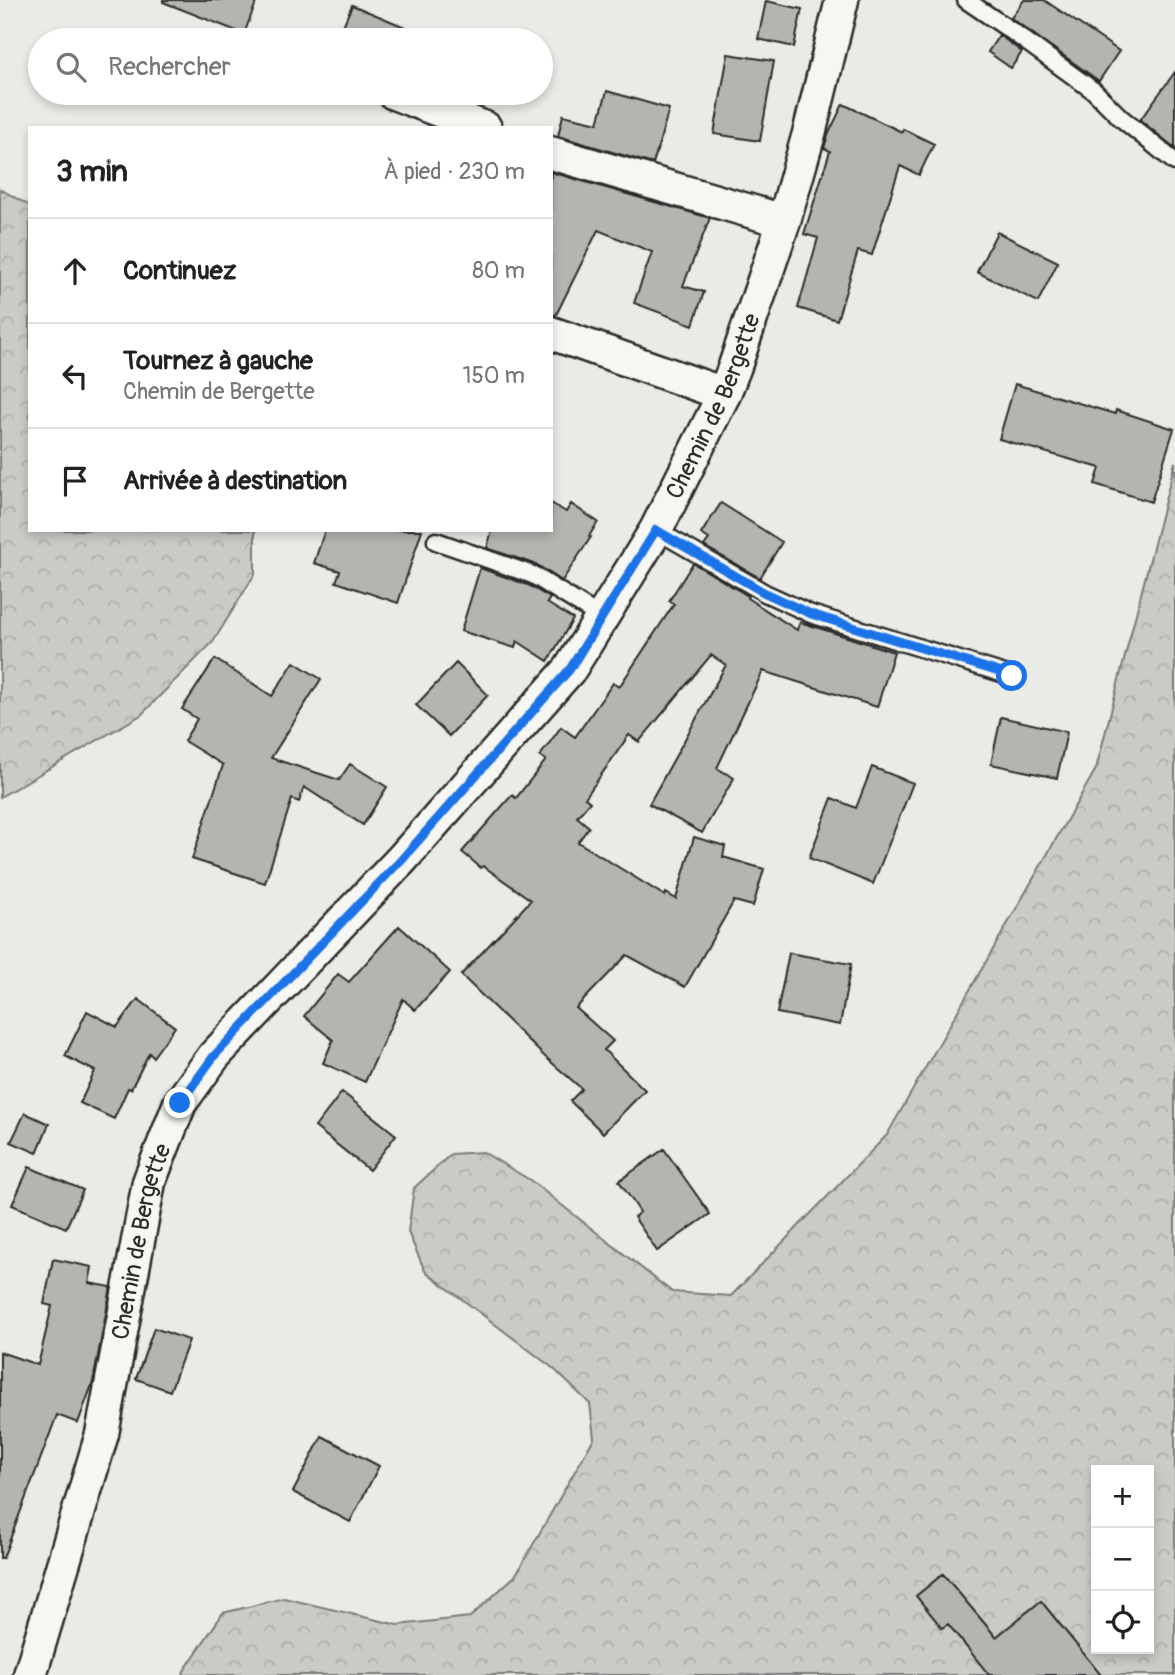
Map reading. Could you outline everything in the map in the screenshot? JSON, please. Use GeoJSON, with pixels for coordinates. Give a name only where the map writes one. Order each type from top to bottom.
{"type":"FeatureCollection","features":[{"type":"Feature","properties":{"kind":"street","name":"Chemin de Bergette"},"geometry":{"type":"LineString","coordinates":[[30,1675],[102,1434],[149,1182],[180,1103],[214,1056],[402,859],[570,669],[656,530],[724,394],[784,221],[842,0]]}},
{"type":"Feature","properties":{"kind":"street"},"geometry":{"type":"LineString","coordinates":[[425,105],[480,126]]}},
{"type":"Feature","properties":{"kind":"street"},"geometry":{"type":"LineString","coordinates":[[553,154],[784,221]]}},
{"type":"Feature","properties":{"kind":"street"},"geometry":{"type":"LineString","coordinates":[[553,334],[724,394]]}},
{"type":"Feature","properties":{"kind":"lane"},"geometry":{"type":"LineString","coordinates":[[966,0],[1094,90],[1121,118],[1175,162]]}},
{"type":"Feature","properties":{"kind":"lane"},"geometry":{"type":"LineString","coordinates":[[656,530],[765,593],[811,614],[1012,676]]}},
{"type":"Feature","properties":{"kind":"lane"},"geometry":{"type":"LineString","coordinates":[[436,541],[533,575],[602,618]]}},
{"type":"Feature","properties":{"kind":"green space"},"geometry":{"type":"Polygon","coordinates":[[[0,189],[28,205],[28,532],[255,532],[255,574],[213,642],[141,715],[0,797],[0,189]]]}},
{"type":"Feature","properties":{"kind":"green space"},"geometry":{"type":"Polygon","coordinates":[[[1175,462],[1175,1675],[183,1675],[223,1613],[284,1598],[398,1625],[470,1617],[515,1576],[594,1438],[590,1404],[554,1369],[425,1271],[408,1232],[414,1188],[451,1154],[483,1152],[530,1180],[672,1292],[731,1296],[887,1135],[1096,769],[1175,462]]]}},
{"type":"Feature","properties":{"kind":"building"},"geometry":{"type":"Polygon","coordinates":[[[257,0],[246,28],[229,28],[163,2],[257,0]]]}},
{"type":"Feature","properties":{"kind":"building"},"geometry":{"type":"Polygon","coordinates":[[[1024,0],[1044,0],[1119,51],[1099,81],[1011,18],[1024,0]]]}},
{"type":"Feature","properties":{"kind":"building"},"geometry":{"type":"Polygon","coordinates":[[[766,1],[802,9],[794,47],[758,39],[766,1]]]}},
{"type":"Feature","properties":{"kind":"building"},"geometry":{"type":"Polygon","coordinates":[[[352,5],[407,28],[342,28],[352,5]]]}},
{"type":"Feature","properties":{"kind":"building"},"geometry":{"type":"Polygon","coordinates":[[[999,35],[1022,52],[1011,68],[988,52],[999,35]]]}},
{"type":"Feature","properties":{"kind":"building"},"geometry":{"type":"Polygon","coordinates":[[[728,54],[774,61],[760,141],[714,134],[728,54]]]}},
{"type":"Feature","properties":{"kind":"building"},"geometry":{"type":"Polygon","coordinates":[[[1175,72],[1175,148],[1140,120],[1175,72]]]}},
{"type":"Feature","properties":{"kind":"building"},"geometry":{"type":"Polygon","coordinates":[[[607,91],[669,109],[653,164],[558,136],[563,115],[598,123],[607,91]]]}},
{"type":"Feature","properties":{"kind":"building"},"geometry":{"type":"Polygon","coordinates":[[[843,104],[934,144],[919,175],[900,166],[872,255],[858,251],[837,320],[798,308],[818,238],[804,234],[830,151],[824,148],[843,104]]]}},
{"type":"Feature","properties":{"kind":"building"},"geometry":{"type":"Polygon","coordinates":[[[553,173],[710,218],[683,286],[704,292],[693,325],[634,303],[652,252],[598,230],[556,315],[553,315],[553,173]]]}},
{"type":"Feature","properties":{"kind":"building"},"geometry":{"type":"Polygon","coordinates":[[[997,232],[1058,262],[1038,302],[977,272],[997,232]]]}},
{"type":"Feature","properties":{"kind":"building"},"geometry":{"type":"Polygon","coordinates":[[[1015,384],[1115,414],[1116,410],[1174,429],[1151,502],[1095,484],[1100,468],[999,439],[1015,384]]]}},
{"type":"Feature","properties":{"kind":"building"},"geometry":{"type":"Polygon","coordinates":[[[721,503],[782,542],[760,578],[704,546],[709,539],[701,534],[721,503]]]}},
{"type":"Feature","properties":{"kind":"building"},"geometry":{"type":"Polygon","coordinates":[[[553,504],[566,512],[571,504],[598,522],[562,581],[537,565],[487,548],[491,532],[553,532],[553,504]]]}},
{"type":"Feature","properties":{"kind":"building"},"geometry":{"type":"Polygon","coordinates":[[[324,532],[421,532],[398,603],[336,582],[340,571],[314,563],[324,532]]]}},
{"type":"Feature","properties":{"kind":"building"},"geometry":{"type":"Polygon","coordinates":[[[693,563],[797,630],[800,622],[894,652],[877,707],[763,671],[717,768],[734,778],[702,833],[649,804],[726,665],[711,655],[639,742],[629,735],[585,798],[590,802],[577,817],[589,827],[578,842],[665,896],[666,893],[676,899],[694,837],[725,846],[723,857],[764,869],[753,906],[734,901],[685,987],[627,955],[576,1008],[613,1041],[604,1050],[645,1090],[603,1133],[570,1101],[582,1089],[461,975],[531,900],[483,866],[481,868],[462,852],[512,795],[516,798],[546,760],[540,756],[561,727],[575,737],[613,683],[619,687],[674,604],[669,601],[693,563]]]}},
{"type":"Feature","properties":{"kind":"building"},"geometry":{"type":"Polygon","coordinates":[[[480,568],[528,585],[550,598],[547,603],[573,619],[548,661],[517,641],[515,648],[461,631],[480,568]]]}},
{"type":"Feature","properties":{"kind":"building"},"geometry":{"type":"Polygon","coordinates":[[[215,659],[272,696],[294,662],[321,679],[271,758],[339,780],[350,764],[387,787],[363,825],[304,787],[299,802],[292,799],[265,883],[192,859],[223,765],[184,741],[197,719],[182,709],[215,659]]]}},
{"type":"Feature","properties":{"kind":"building"},"geometry":{"type":"Polygon","coordinates":[[[456,663],[488,695],[449,736],[416,705],[456,663]]]}},
{"type":"Feature","properties":{"kind":"building"},"geometry":{"type":"Polygon","coordinates":[[[1001,717],[1067,732],[1057,778],[991,764],[1001,717]]]}},
{"type":"Feature","properties":{"kind":"building"},"geometry":{"type":"Polygon","coordinates":[[[872,767],[913,783],[873,884],[809,858],[832,798],[856,808],[872,767]]]}},
{"type":"Feature","properties":{"kind":"building"},"geometry":{"type":"Polygon","coordinates":[[[399,926],[450,972],[415,1010],[403,999],[365,1082],[323,1063],[333,1040],[304,1016],[338,974],[349,982],[399,926]]]}},
{"type":"Feature","properties":{"kind":"building"},"geometry":{"type":"Polygon","coordinates":[[[789,953],[851,964],[840,1025],[777,1013],[789,953]]]}},
{"type":"Feature","properties":{"kind":"building"},"geometry":{"type":"Polygon","coordinates":[[[138,999],[175,1027],[153,1057],[149,1053],[131,1089],[128,1088],[114,1119],[80,1103],[95,1071],[65,1056],[87,1011],[117,1027],[138,999]]]}},
{"type":"Feature","properties":{"kind":"building"},"geometry":{"type":"Polygon","coordinates":[[[342,1092],[396,1135],[369,1170],[315,1127],[342,1092]]]}},
{"type":"Feature","properties":{"kind":"building"},"geometry":{"type":"Polygon","coordinates":[[[25,1113],[49,1124],[37,1153],[11,1142],[25,1113]]]}},
{"type":"Feature","properties":{"kind":"building"},"geometry":{"type":"Polygon","coordinates":[[[664,1149],[710,1214],[657,1251],[634,1217],[640,1212],[619,1181],[664,1149]]]}},
{"type":"Feature","properties":{"kind":"building"},"geometry":{"type":"Polygon","coordinates":[[[29,1167],[83,1190],[66,1228],[12,1205],[29,1167]]]}},
{"type":"Feature","properties":{"kind":"building"},"geometry":{"type":"Polygon","coordinates":[[[53,1259],[92,1267],[89,1283],[111,1287],[93,1382],[78,1423],[57,1415],[3,1558],[0,1558],[0,1352],[38,1365],[52,1306],[44,1304],[53,1259]]]}},
{"type":"Feature","properties":{"kind":"building"},"geometry":{"type":"Polygon","coordinates":[[[154,1328],[189,1340],[170,1391],[136,1379],[154,1328]]]}},
{"type":"Feature","properties":{"kind":"building"},"geometry":{"type":"Polygon","coordinates":[[[322,1436],[379,1466],[350,1522],[293,1492],[322,1436]]]}},
{"type":"Feature","properties":{"kind":"building"},"geometry":{"type":"Polygon","coordinates":[[[943,1574],[996,1637],[1041,1601],[1101,1675],[989,1675],[948,1624],[942,1628],[916,1596],[943,1574]]]}},
{"type":"Feature","properties":{"kind":"route"},"geometry":{"type":"LineString","coordinates":[[180,1103],[214,1056],[402,859],[570,669],[656,530],[765,593],[811,614],[1012,676]]}}]}
